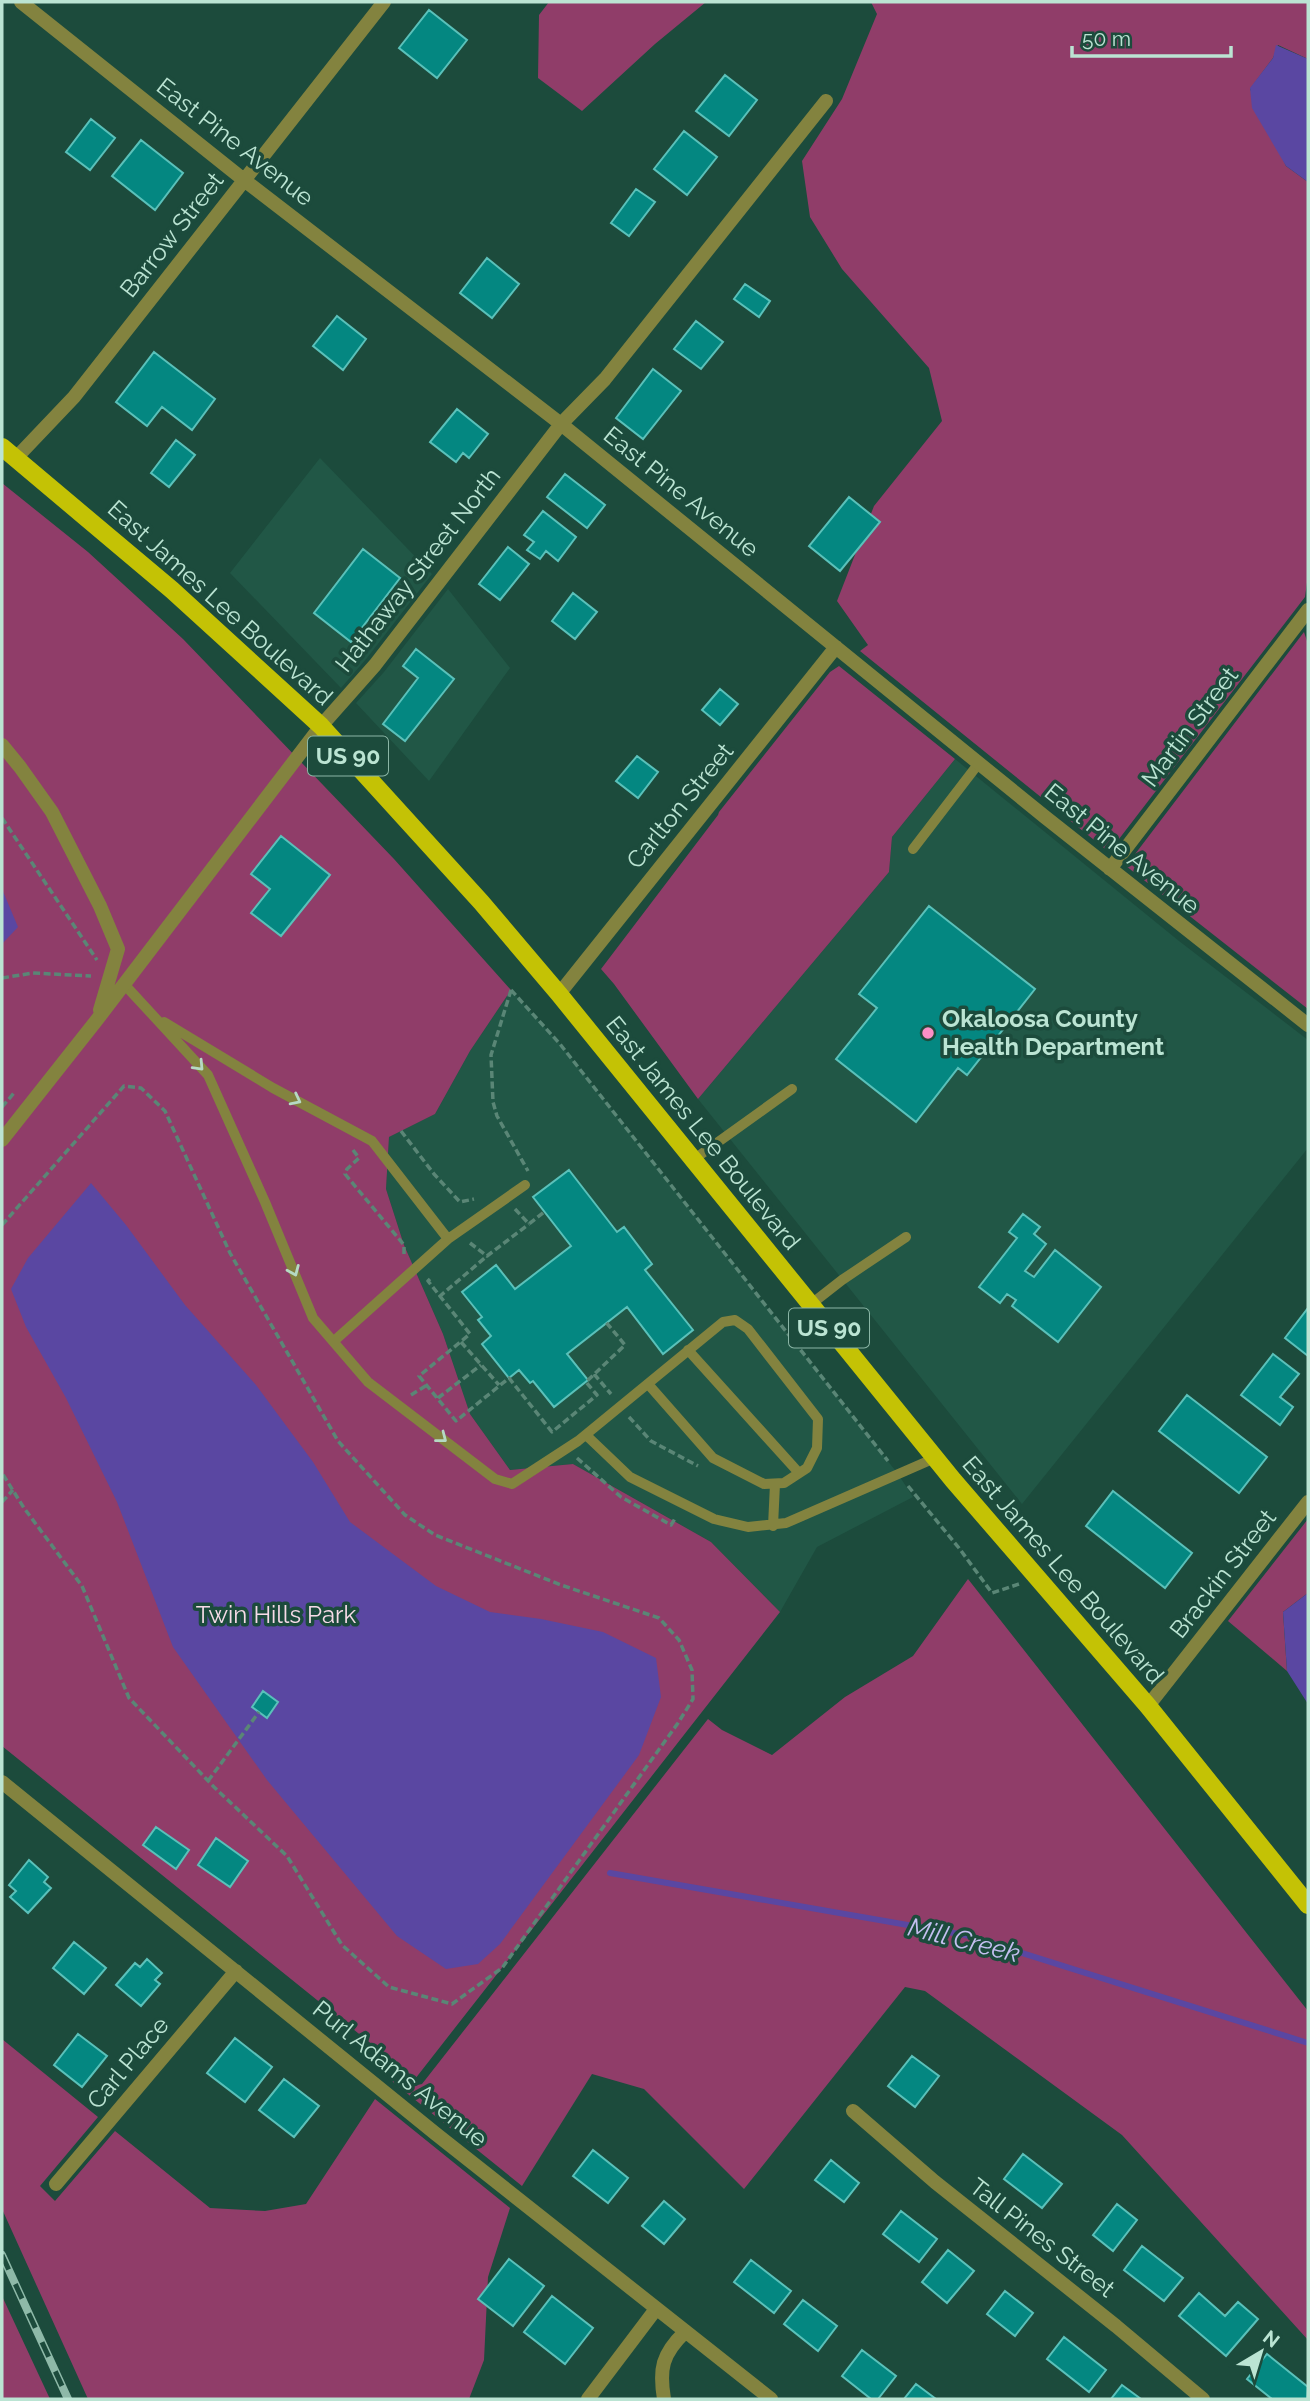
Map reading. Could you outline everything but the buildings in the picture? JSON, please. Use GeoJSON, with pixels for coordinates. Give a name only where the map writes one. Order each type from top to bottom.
{"type":"FeatureCollection","features":[{"type":"Feature","properties":{"kind":"main road","name":"East James Lee Boulevard"},"geometry":{"type":"LineString","coordinates":[[9,452],[172,590],[321,726],[481,902],[936,1458],[1148,1706],[1308,1905]]}},
{"type":"Feature","properties":{"kind":"street","name":"East Pine Avenue"},"geometry":{"type":"LineString","coordinates":[[21,2],[244,180],[561,424],[1110,869],[1308,1024]]}},
{"type":"Feature","properties":{"kind":"street","name":"Barrow Street"},"geometry":{"type":"LineString","coordinates":[[9,452],[74,397],[384,2]]}},
{"type":"Feature","properties":{"kind":"street","name":"Hathaway Street North"},"geometry":{"type":"LineString","coordinates":[[2,1140],[321,726],[375,665],[561,424],[605,379],[826,101]]}},
{"type":"Feature","properties":{"kind":"street","name":"Martin Street"},"geometry":{"type":"LineString","coordinates":[[1110,869],[1307,612]]}},
{"type":"Feature","properties":{"kind":"street","name":"Carlton Street"},"geometry":{"type":"LineString","coordinates":[[559,994],[836,647]]}},
{"type":"Feature","properties":{"kind":"street"},"geometry":{"type":"LineString","coordinates":[[2,745],[52,812],[118,949],[96,1021]]}},
{"type":"Feature","properties":{"kind":"street","name":"Brackin Street"},"geometry":{"type":"LineString","coordinates":[[1148,1706],[1308,1502]]}},
{"type":"Feature","properties":{"kind":"street","name":"Purl Adams Avenue"},"geometry":{"type":"LineString","coordinates":[[2,1782],[656,2309],[681,2337],[771,2399]]}},
{"type":"Feature","properties":{"kind":"street","name":"Carl Place"},"geometry":{"type":"LineString","coordinates":[[56,2184],[236,1971]]}},
{"type":"Feature","properties":{"kind":"street","name":"Tall Pines Street"},"geometry":{"type":"LineString","coordinates":[[853,2111],[982,2220],[1203,2399]]}},
{"type":"Feature","properties":{"kind":"street"},"geometry":{"type":"LineString","coordinates":[[588,2399],[656,2309]]}},
{"type":"Feature","properties":{"kind":"street"},"geometry":{"type":"LineString","coordinates":[[664,2399],[661,2371],[681,2337]]}},
{"type":"Feature","properties":{"kind":"lane"},"geometry":{"type":"LineString","coordinates":[[914,849],[979,763]]}},
{"type":"Feature","properties":{"kind":"lane"},"geometry":{"type":"LineString","coordinates":[[124,984],[208,1075],[313,1318],[369,1381],[495,1479],[512,1484],[586,1435],[723,1321],[735,1320],[748,1329],[818,1419],[817,1448],[807,1468],[783,1483],[764,1484],[713,1458],[648,1384]]}},
{"type":"Feature","properties":{"kind":"lane"},"geometry":{"type":"LineString","coordinates":[[153,1016],[273,1088],[372,1141],[448,1239]]}},
{"type":"Feature","properties":{"kind":"lane"},"geometry":{"type":"LineString","coordinates":[[693,1160],[792,1089]]}},
{"type":"Feature","properties":{"kind":"lane"},"geometry":{"type":"LineString","coordinates":[[334,1341],[448,1239],[525,1185]]}},
{"type":"Feature","properties":{"kind":"lane"},"geometry":{"type":"LineString","coordinates":[[810,1305],[906,1237]]}},
{"type":"Feature","properties":{"kind":"lane"},"geometry":{"type":"LineString","coordinates":[[688,1350],[799,1473]]}},
{"type":"Feature","properties":{"kind":"lane"},"geometry":{"type":"LineString","coordinates":[[586,1435],[631,1477],[714,1519],[748,1527],[786,1523],[936,1458]]}},
{"type":"Feature","properties":{"kind":"lane"},"geometry":{"type":"LineString","coordinates":[[773,1525],[775,1484]]}},
{"type":"Feature","properties":{"kind":"path"},"geometry":{"type":"LineString","coordinates":[[2,818],[100,965]]}},
{"type":"Feature","properties":{"kind":"path"},"geometry":{"type":"LineString","coordinates":[[2,978],[33,973],[95,976]]}},
{"type":"Feature","properties":{"kind":"path"},"geometry":{"type":"LineString","coordinates":[[528,1173],[497,1116],[493,1102],[491,1055],[511,990],[560,1044],[992,1593],[1037,1578]]}},
{"type":"Feature","properties":{"kind":"path"},"geometry":{"type":"LineString","coordinates":[[2,1224],[124,1086],[141,1088],[165,1111],[230,1253],[338,1441],[405,1515],[435,1535],[561,1585],[659,1618],[680,1640],[692,1670],[693,1699],[502,1969],[452,2004],[389,1987],[342,1945],[287,1856],[208,1781],[129,1698],[82,1586],[2,1473]]}},
{"type":"Feature","properties":{"kind":"path"},"geometry":{"type":"LineString","coordinates":[[401,1131],[434,1174],[460,1202],[480,1198]]}},
{"type":"Feature","properties":{"kind":"path"},"geometry":{"type":"LineString","coordinates":[[349,1145],[359,1157],[345,1174],[404,1245],[404,1255],[396,1265]]}},
{"type":"Feature","properties":{"kind":"path"},"geometry":{"type":"LineString","coordinates":[[514,1208],[529,1224]]}},
{"type":"Feature","properties":{"kind":"path"},"geometry":{"type":"LineString","coordinates":[[439,1297],[544,1212]]}},
{"type":"Feature","properties":{"kind":"path"},"geometry":{"type":"LineString","coordinates":[[462,1250],[470,1243],[487,1256]]}},
{"type":"Feature","properties":{"kind":"path"},"geometry":{"type":"LineString","coordinates":[[438,1272],[428,1281],[470,1334],[419,1376],[456,1421],[509,1378],[552,1432],[597,1395],[586,1382],[625,1345],[606,1321]]}},
{"type":"Feature","properties":{"kind":"path"},"geometry":{"type":"LineString","coordinates":[[461,1342],[499,1386]]}},
{"type":"Feature","properties":{"kind":"path"},"geometry":{"type":"LineString","coordinates":[[438,1398],[481,1365]]}},
{"type":"Feature","properties":{"kind":"path"},"geometry":{"type":"LineString","coordinates":[[594,1374],[651,1441],[701,1467]]}},
{"type":"Feature","properties":{"kind":"path"},"geometry":{"type":"LineString","coordinates":[[2,1502],[13,1490]]}},
{"type":"Feature","properties":{"kind":"path"},"geometry":{"type":"LineString","coordinates":[[208,1781],[259,1713]]}},
{"type":"Feature","properties":{"kind":"shaded area"},"geometry":{"type":"Polygon","coordinates":[[[1276,45],[1308,59],[1308,182],[1286,166],[1252,108],[1250,88],[1273,58],[1276,45]]]}},
{"type":"Feature","properties":{"kind":"shaded area"},"geometry":{"type":"Polygon","coordinates":[[[320,458],[432,574],[341,688],[230,573],[320,458]]]}},
{"type":"Feature","properties":{"kind":"shaded area"},"geometry":{"type":"Polygon","coordinates":[[[448,589],[510,668],[429,781],[356,703],[384,672],[448,589]]]}},
{"type":"Feature","properties":{"kind":"shaded area"},"geometry":{"type":"Polygon","coordinates":[[[955,759],[1179,941],[1308,1040],[1308,1148],[1022,1504],[698,1099],[889,872],[892,837],[955,759]]]}},
{"type":"Feature","properties":{"kind":"shaded area"},"geometry":{"type":"Polygon","coordinates":[[[2,889],[18,927],[2,944],[2,889]]]}},
{"type":"Feature","properties":{"kind":"shaded area"},"geometry":{"type":"Polygon","coordinates":[[[511,990],[560,1044],[898,1474],[913,1497],[817,1547],[780,1612],[711,1542],[573,1464],[510,1470],[470,1414],[443,1334],[404,1245],[386,1189],[389,1137],[435,1114],[470,1051],[511,990]]]}},
{"type":"Feature","properties":{"kind":"shaded area"},"geometry":{"type":"Polygon","coordinates":[[[91,1183],[185,1305],[256,1385],[313,1462],[350,1522],[436,1586],[490,1612],[603,1632],[656,1658],[661,1697],[639,1755],[500,1944],[478,1964],[446,1969],[397,1936],[267,1780],[173,1647],[117,1502],[66,1398],[26,1327],[11,1289],[28,1258],[91,1183]]]}},
{"type":"Feature","properties":{"kind":"shaded area"},"geometry":{"type":"Polygon","coordinates":[[[1308,1593],[1308,1704],[1287,1671],[1283,1612],[1308,1593]]]}},
{"type":"Feature","properties":{"kind":"green space"},"geometry":{"type":"Polygon","coordinates":[[[549,2],[706,2],[655,44],[582,111],[538,78],[539,15],[549,2]]]}},
{"type":"Feature","properties":{"kind":"green space"},"geometry":{"type":"Polygon","coordinates":[[[871,2],[1308,2],[1308,59],[1278,45],[1273,58],[1250,89],[1286,166],[1308,182],[1308,575],[1305,597],[1109,852],[860,651],[868,645],[837,601],[874,506],[942,421],[929,368],[842,269],[810,217],[802,161],[842,99],[877,14],[871,2]]]}},
{"type":"Feature","properties":{"kind":"green space","name":"Twin Hills Park"},"geometry":{"type":"Polygon","coordinates":[[[2,483],[88,552],[183,639],[394,859],[511,990],[470,1051],[435,1114],[389,1137],[386,1189],[404,1245],[443,1334],[470,1414],[510,1470],[573,1464],[711,1542],[780,1612],[415,2079],[2,1746],[2,483]]]}},
{"type":"Feature","properties":{"kind":"green space"},"geometry":{"type":"Polygon","coordinates":[[[1304,632],[1308,644],[1308,1009],[1126,866],[1304,632]]]}},
{"type":"Feature","properties":{"kind":"green space"},"geometry":{"type":"Polygon","coordinates":[[[839,666],[955,759],[892,837],[889,872],[698,1099],[601,969],[719,812],[830,672],[839,666]]]}},
{"type":"Feature","properties":{"kind":"green space"},"geometry":{"type":"Polygon","coordinates":[[[1308,1519],[1308,1593],[1283,1612],[1287,1671],[1228,1621],[1308,1519]]]}},
{"type":"Feature","properties":{"kind":"green space"},"geometry":{"type":"Polygon","coordinates":[[[968,1579],[1308,2011],[1308,2340],[1122,2135],[925,1991],[905,1987],[744,2189],[644,2089],[592,2074],[522,2186],[388,2078],[392,2074],[408,2087],[422,2084],[708,1719],[722,1730],[772,1755],[845,1697],[913,1656],[968,1579]]]}},
{"type":"Feature","properties":{"kind":"green space"},"geometry":{"type":"Polygon","coordinates":[[[2,2039],[98,2117],[40,2186],[55,2201],[115,2131],[210,2208],[265,2211],[306,2204],[375,2099],[510,2208],[488,2277],[484,2360],[469,2399],[88,2399],[2,2209],[2,2039]]]}},
{"type":"Feature","properties":{"kind":"green space"},"geometry":{"type":"Polygon","coordinates":[[[2,2296],[50,2399],[2,2399],[2,2296]]]}},
{"type":"Feature","properties":{"kind":"waterway","name":"Mill Creek"},"geometry":{"type":"LineString","coordinates":[[610,1873],[965,1935],[1308,2043]]}},
{"type":"Feature","properties":{"kind":"railway"},"geometry":{"type":"LineString","coordinates":[[2,2255],[68,2399]]}},
{"type":"Feature","properties":{"kind":"place","name":"Okaloosa County Health Department"},"geometry":{"type":"Point","coordinates":[928,1033]}}]}
